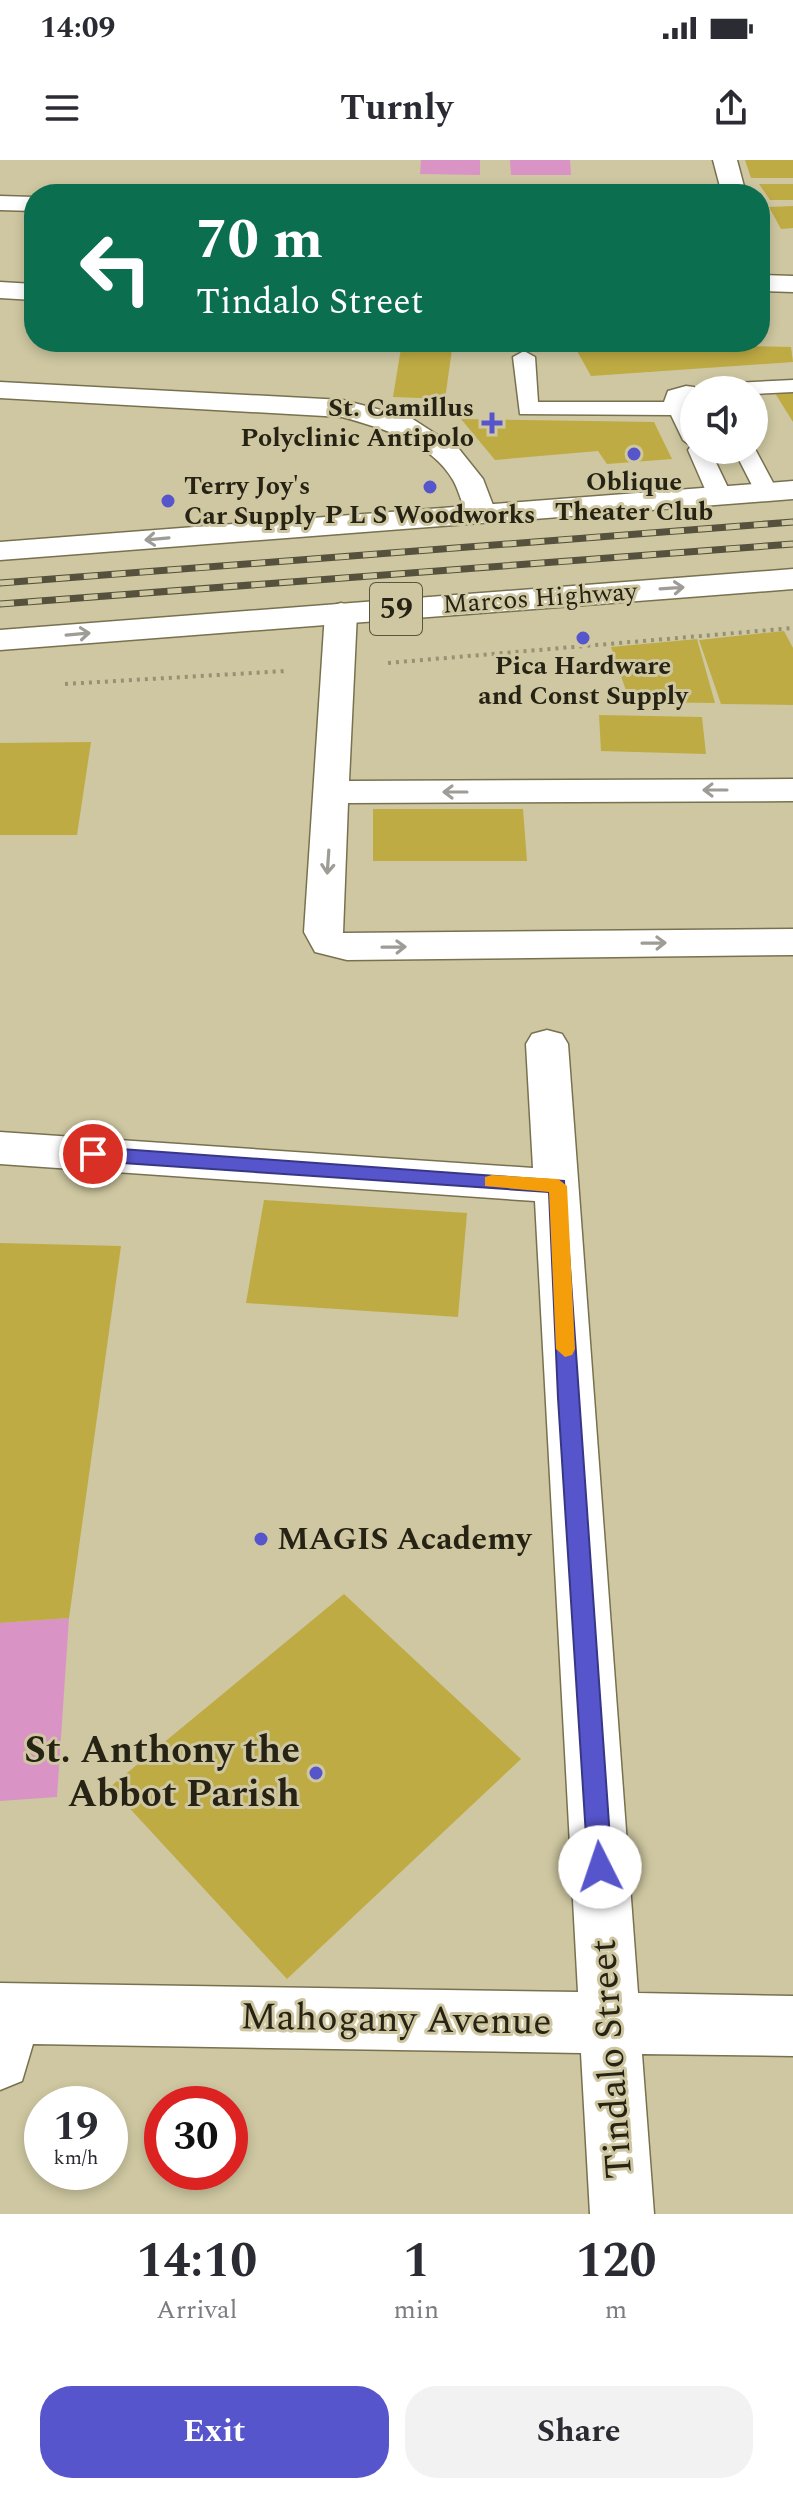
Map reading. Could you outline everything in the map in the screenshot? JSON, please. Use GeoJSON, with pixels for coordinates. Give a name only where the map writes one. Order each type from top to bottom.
{"type":"FeatureCollection","features":[{"type":"Feature","properties":{"kind":"street"},"geometry":{"type":"LineString","coordinates":[[725,160],[731,184]]}},
{"type":"Feature","properties":{"kind":"street"},"geometry":{"type":"LineString","coordinates":[[0,203],[24,204]]}},
{"type":"Feature","properties":{"kind":"street"},"geometry":{"type":"LineString","coordinates":[[770,283],[793,284]]}},
{"type":"Feature","properties":{"kind":"street"},"geometry":{"type":"LineString","coordinates":[[0,290],[24,291]]}},
{"type":"Feature","properties":{"kind":"street"},"geometry":{"type":"LineString","coordinates":[[0,390],[343,409],[387,420],[401,424],[449,455],[468,479],[481,513]]}},
{"type":"Feature","properties":{"kind":"street"},"geometry":{"type":"LineString","coordinates":[[0,551],[780,491]]}},
{"type":"Feature","properties":{"kind":"street","name":"Marcos Highway"},"geometry":{"type":"LineString","coordinates":[[0,640],[793,579]]}},
{"type":"Feature","properties":{"kind":"street"},"geometry":{"type":"LineString","coordinates":[[341,613],[323,932],[329,943],[347,947],[793,942]]}},
{"type":"Feature","properties":{"kind":"street"},"geometry":{"type":"LineString","coordinates":[[333,792],[793,790]]}},
{"type":"Feature","properties":{"kind":"street","name":"Tindalo Street"},"geometry":{"type":"LineString","coordinates":[[547,1044],[622,2214]]}},
{"type":"Feature","properties":{"kind":"street"},"geometry":{"type":"LineString","coordinates":[[0,1148],[558,1186]]}},
{"type":"Feature","properties":{"kind":"street","name":"Mahogany Avenue"},"geometry":{"type":"LineString","coordinates":[[2,2029],[611,2023],[793,2026]]}},
{"type":"Feature","properties":{"kind":"lane"},"geometry":{"type":"LineString","coordinates":[[524,357],[528,409],[678,408]]}},
{"type":"Feature","properties":{"kind":"lane"},"geometry":{"type":"LineString","coordinates":[[768,387],[793,386]]}},
{"type":"Feature","properties":{"kind":"lane"},"geometry":{"type":"LineString","coordinates":[[680,393],[676,396],[680,412]]}},
{"type":"Feature","properties":{"kind":"lane"},"geometry":{"type":"LineString","coordinates":[[705,464],[720,496]]}},
{"type":"Feature","properties":{"kind":"lane"},"geometry":{"type":"LineString","coordinates":[[757,464],[780,491]]}},
{"type":"Feature","properties":{"kind":"path"},"geometry":{"type":"LineString","coordinates":[[61,684],[336,668],[793,628]]}},
{"type":"Feature","properties":{"kind":"shaded area"},"geometry":{"type":"Polygon","coordinates":[[[421,160],[480,160],[480,175],[420,174],[421,160]]]}},
{"type":"Feature","properties":{"kind":"shaded area"},"geometry":{"type":"Polygon","coordinates":[[[510,160],[570,160],[571,175],[511,175],[510,160]]]}},
{"type":"Feature","properties":{"kind":"shaded area"},"geometry":{"type":"Polygon","coordinates":[[[69,1618],[57,1797],[0,1801],[0,1623],[69,1618]]]}},
{"type":"Feature","properties":{"kind":"building"},"geometry":{"type":"Polygon","coordinates":[[[745,160],[793,160],[793,178],[751,178],[745,160]]]}},
{"type":"Feature","properties":{"kind":"building"},"geometry":{"type":"Polygon","coordinates":[[[770,184],[793,184],[793,200],[770,200],[770,184]]]}},
{"type":"Feature","properties":{"kind":"building"},"geometry":{"type":"Polygon","coordinates":[[[793,206],[793,228],[781,229],[770,207],[793,206]]]}},
{"type":"Feature","properties":{"kind":"building"},"geometry":{"type":"Polygon","coordinates":[[[770,347],[791,347],[793,362],[591,376],[578,352],[770,352],[770,347]]]}},
{"type":"Feature","properties":{"kind":"building"},"geometry":{"type":"Polygon","coordinates":[[[400,352],[452,352],[445,399],[393,397],[400,352]]]}},
{"type":"Feature","properties":{"kind":"building"},"geometry":{"type":"Polygon","coordinates":[[[793,389],[793,422],[773,390],[793,389]]]}},
{"type":"Feature","properties":{"kind":"building"},"geometry":{"type":"Polygon","coordinates":[[[461,419],[654,422],[672,459],[607,464],[598,451],[495,460],[461,419]]]}},
{"type":"Feature","properties":{"kind":"building"},"geometry":{"type":"Polygon","coordinates":[[[784,631],[793,648],[793,705],[721,704],[699,640],[784,631]]]}},
{"type":"Feature","properties":{"kind":"building"},"geometry":{"type":"Polygon","coordinates":[[[697,639],[715,703],[630,702],[611,647],[697,639]]]}},
{"type":"Feature","properties":{"kind":"building"},"geometry":{"type":"Polygon","coordinates":[[[599,715],[702,717],[706,754],[601,751],[599,715]]]}},
{"type":"Feature","properties":{"kind":"building"},"geometry":{"type":"Polygon","coordinates":[[[91,742],[77,835],[0,835],[0,743],[91,742]]]}},
{"type":"Feature","properties":{"kind":"building"},"geometry":{"type":"Polygon","coordinates":[[[373,809],[523,809],[527,861],[373,861],[373,809]]]}},
{"type":"Feature","properties":{"kind":"building"},"geometry":{"type":"Polygon","coordinates":[[[264,1200],[467,1213],[458,1317],[246,1303],[264,1200]]]}},
{"type":"Feature","properties":{"kind":"building"},"geometry":{"type":"Polygon","coordinates":[[[0,1243],[121,1246],[69,1618],[0,1623],[0,1243]]]}},
{"type":"Feature","properties":{"kind":"building","name":"St. Anthony the Abbot Parish"},"geometry":{"type":"Polygon","coordinates":[[[344,1594],[521,1759],[287,1979],[110,1787],[344,1594]]]}},
{"type":"Feature","properties":{"kind":"railway"},"geometry":{"type":"LineString","coordinates":[[0,583],[793,522]]}},
{"type":"Feature","properties":{"kind":"railway"},"geometry":{"type":"LineString","coordinates":[[0,604],[793,544]]}},
{"type":"Feature","properties":{"kind":"slow traffic"},"geometry":{"type":"LineString","coordinates":[[492,1181],[558,1186],[565,1349]]}},
{"type":"Feature","properties":{"kind":"place","name":"St. Camillus Polyclinic Antipolo"},"geometry":{"type":"Point","coordinates":[492,423]}},
{"type":"Feature","properties":{"kind":"place","name":"Oblique Theater Club"},"geometry":{"type":"Point","coordinates":[634,454]}},
{"type":"Feature","properties":{"kind":"place","name":"P L S Woodworks"},"geometry":{"type":"Point","coordinates":[430,487]}},
{"type":"Feature","properties":{"kind":"place","name":"Terry Joy's Car Supply"},"geometry":{"type":"Point","coordinates":[168,501]}},
{"type":"Feature","properties":{"kind":"place","name":"Pica Hardware and Const Supply"},"geometry":{"type":"Point","coordinates":[583,638]}},
{"type":"Feature","properties":{"kind":"place","name":"MAGIS Academy"},"geometry":{"type":"Point","coordinates":[261,1539]}},
{"type":"Feature","properties":{"kind":"place","name":"St. Anthony the Abbot Parish"},"geometry":{"type":"Point","coordinates":[316,1773]}},
{"type":"Feature","properties":{"kind":"route"},"geometry":{"type":"LineString","coordinates":[[93,1154],[558,1186],[568,1398],[600,1867]]}}]}
